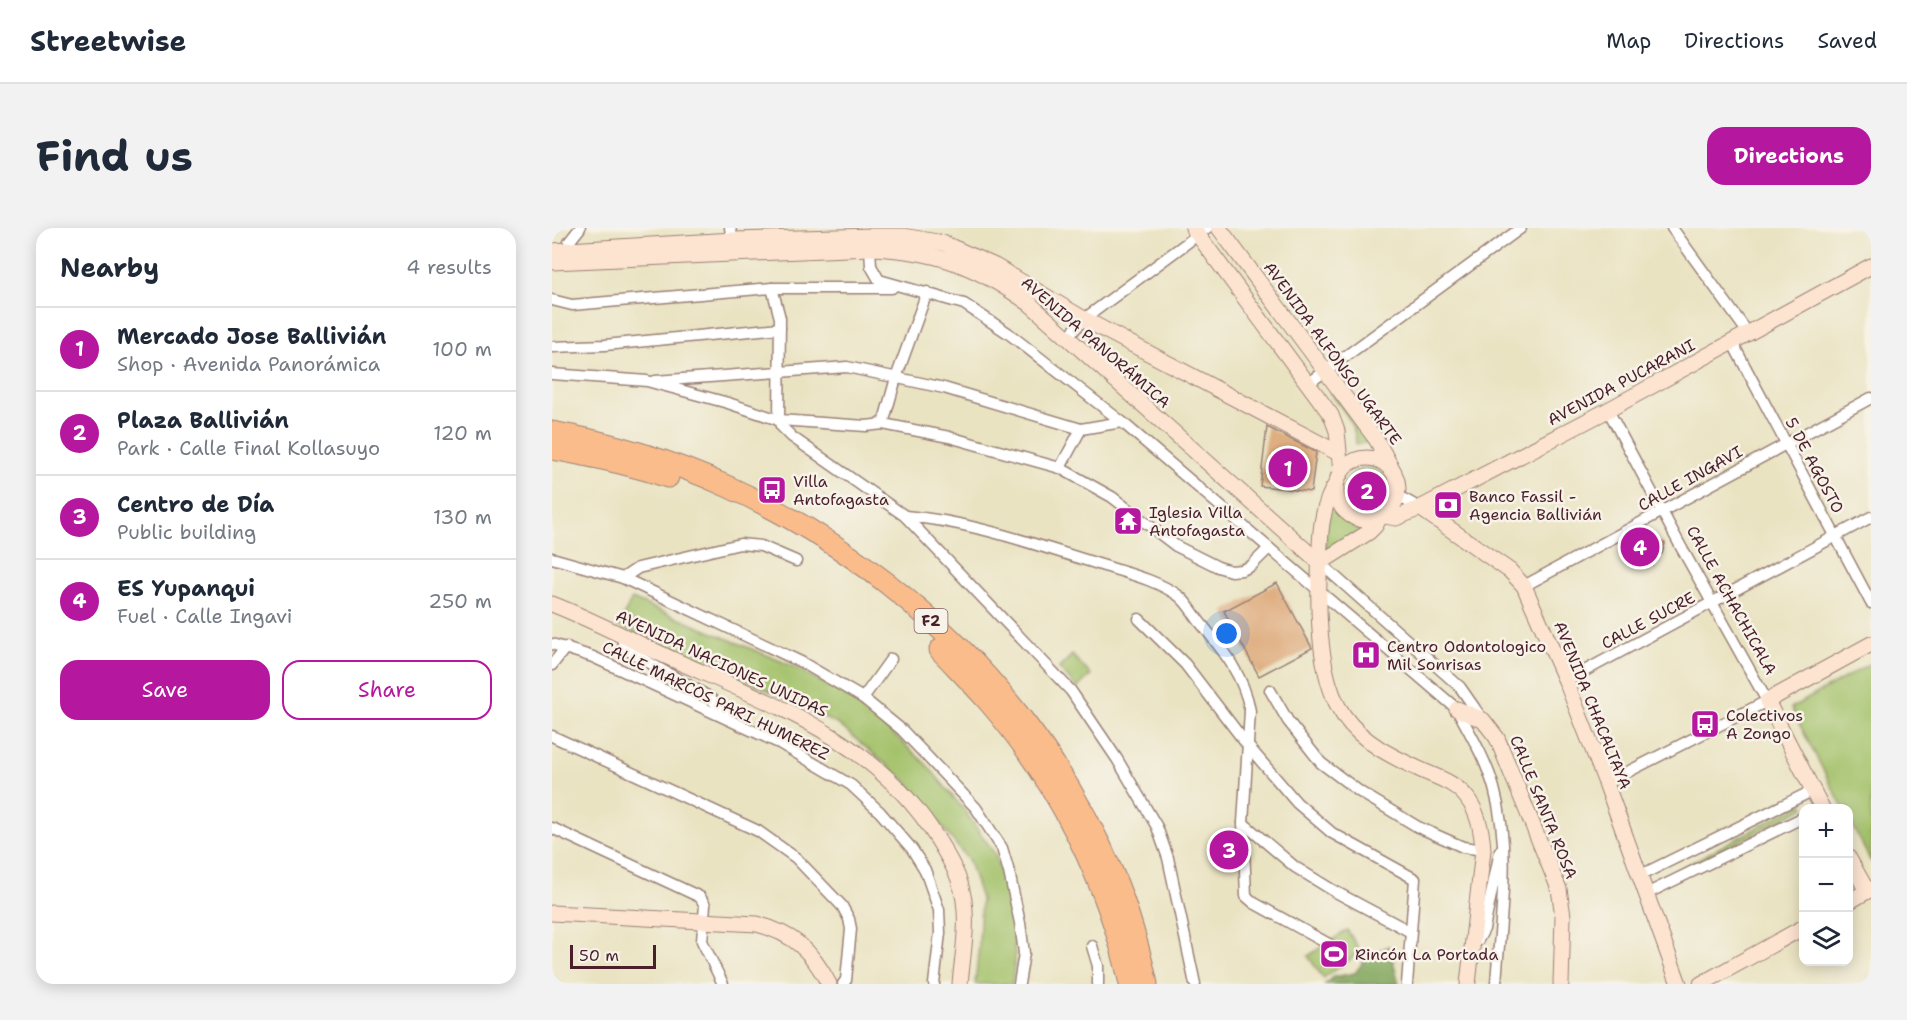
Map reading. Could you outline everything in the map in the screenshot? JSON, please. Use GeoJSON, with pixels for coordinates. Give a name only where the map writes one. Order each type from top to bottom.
{"type":"FeatureCollection","features":[{"type":"Feature","properties":{"kind":"highway","name":"F2"},"geometry":{"type":"LineString","coordinates":[[552,432],[596,440],[648,455],[717,480],[776,509],[826,540],[906,600],[940,629],[999,690],[1062,777],[1094,832],[1114,877],[1147,984]]}},
{"type":"Feature","properties":{"kind":"highway","name":"F2"},"geometry":{"type":"LineString","coordinates":[[552,449],[643,469],[712,493],[772,521],[861,580],[929,638],[988,701],[1050,785],[1099,883],[1130,984]]}},
{"type":"Feature","properties":{"kind":"street"},"geometry":{"type":"LineString","coordinates":[[568,256],[569,242],[580,228]]}},
{"type":"Feature","properties":{"kind":"street","name":"AVENIDA ALFONSO UGARTE"},"geometry":{"type":"LineString","coordinates":[[1219,228],[1376,439],[1394,472]]}},
{"type":"Feature","properties":{"kind":"street"},"geometry":{"type":"LineString","coordinates":[[1309,383],[1521,228]]}},
{"type":"Feature","properties":{"kind":"street"},"geometry":{"type":"LineString","coordinates":[[1672,228],[1748,333]]}},
{"type":"Feature","properties":{"kind":"street"},"geometry":{"type":"LineString","coordinates":[[1067,338],[1084,319],[1199,230],[1331,415],[1337,432],[1338,500],[1349,515],[1360,520],[1382,517]]}},
{"type":"Feature","properties":{"kind":"street","name":"AVENIDA PANORÁMICA"},"geometry":{"type":"LineString","coordinates":[[552,262],[568,256],[732,234],[903,238],[943,243],[967,252],[1003,271],[1084,319],[1338,453]]}},
{"type":"Feature","properties":{"kind":"street","name":"AVENIDA PANORÁMICA"},"geometry":{"type":"LineString","coordinates":[[552,251],[568,256],[870,248],[903,238],[938,256],[989,277],[1030,304],[1320,563]]}},
{"type":"Feature","properties":{"kind":"street"},"geometry":{"type":"LineString","coordinates":[[870,248],[874,274],[879,280],[901,288]]}},
{"type":"Feature","properties":{"kind":"street","name":"AVENIDA PUCARANI"},"geometry":{"type":"LineString","coordinates":[[1382,517],[1396,518],[1420,507],[1608,410],[1871,266]]}},
{"type":"Feature","properties":{"kind":"street"},"geometry":{"type":"LineString","coordinates":[[772,288],[780,318],[778,371],[781,426],[792,437],[905,516],[1071,691],[1117,759],[1157,827],[1168,858],[1195,984]]}},
{"type":"Feature","properties":{"kind":"street"},"geometry":{"type":"LineString","coordinates":[[552,300],[572,305],[772,288],[901,288],[927,292],[964,304],[988,318],[1122,422],[1458,709],[1484,720]]}},
{"type":"Feature","properties":{"kind":"street"},"geometry":{"type":"LineString","coordinates":[[883,424],[896,378],[927,292]]}},
{"type":"Feature","properties":{"kind":"street"},"geometry":{"type":"LineString","coordinates":[[552,347],[605,345],[780,328]]}},
{"type":"Feature","properties":{"kind":"street","name":"5 DE AGOSTO"},"geometry":{"type":"LineString","coordinates":[[1732,342],[1871,603]]}},
{"type":"Feature","properties":{"kind":"street"},"geometry":{"type":"LineString","coordinates":[[552,374],[647,381],[847,367],[944,388],[1081,429],[1122,422]]}},
{"type":"Feature","properties":{"kind":"street"},"geometry":{"type":"LineString","coordinates":[[647,381],[779,420],[866,426],[883,424],[949,437],[1060,468],[1112,496],[1176,546],[1231,571],[1251,566],[1269,548]]}},
{"type":"Feature","properties":{"kind":"street","name":"CALLE INGAVI"},"geometry":{"type":"LineString","coordinates":[[1524,586],[1786,442],[1871,398]]}},
{"type":"Feature","properties":{"kind":"street","name":"CALLE ACHACHICALA"},"geometry":{"type":"LineString","coordinates":[[1608,410],[1767,701],[1819,804]]}},
{"type":"Feature","properties":{"kind":"street"},"geometry":{"type":"LineString","coordinates":[[1060,468],[1081,429]]}},
{"type":"Feature","properties":{"kind":"street"},"geometry":{"type":"LineString","coordinates":[[1320,563],[1369,532],[1393,507],[1398,496],[1399,484],[1394,472],[1386,464],[1370,458],[1353,461],[1330,492],[1324,512],[1320,563],[1318,614],[1325,662],[1334,697],[1344,715],[1359,733],[1379,749],[1449,781],[1467,797],[1479,823],[1483,850],[1468,984]]}},
{"type":"Feature","properties":{"kind":"street","name":"AVENIDA CHACALTAYA"},"geometry":{"type":"LineString","coordinates":[[1398,496],[1420,507],[1510,571],[1524,586],[1566,681],[1606,783],[1679,984]]}},
{"type":"Feature","properties":{"kind":"street"},"geometry":{"type":"LineString","coordinates":[[905,516],[929,518],[960,525],[1051,550],[1164,587],[1181,598],[1221,648],[1240,676],[1248,694],[1250,711],[1244,823],[1246,896],[1254,903],[1334,947]]}},
{"type":"Feature","properties":{"kind":"street","name":"CALLE SUCRE"},"geometry":{"type":"LineString","coordinates":[[1566,681],[1871,517]]}},
{"type":"Feature","properties":{"kind":"street"},"geometry":{"type":"LineString","coordinates":[[623,578],[638,568],[740,544],[761,546],[796,561]]}},
{"type":"Feature","properties":{"kind":"street"},"geometry":{"type":"LineString","coordinates":[[552,558],[623,578],[803,663],[863,699],[902,730],[961,791],[1002,848],[1011,880],[1024,952],[1020,984]]}},
{"type":"Feature","properties":{"kind":"street","name":"CALLE SANTA ROSA"},"geometry":{"type":"LineString","coordinates":[[1320,563],[1460,687],[1497,738],[1559,889],[1563,916],[1561,984]]}},
{"type":"Feature","properties":{"kind":"street","name":"AVENIDA NACIONES UNIDAS"},"geometry":{"type":"LineString","coordinates":[[554,609],[623,637],[793,713],[846,744],[873,764],[907,796],[930,826],[960,881],[965,905],[960,984]]}},
{"type":"Feature","properties":{"kind":"street"},"geometry":{"type":"LineString","coordinates":[[1139,619],[1185,664],[1248,746],[1297,803],[1332,833],[1415,879],[1409,931],[1407,984]]}},
{"type":"Feature","properties":{"kind":"street"},"geometry":{"type":"LineString","coordinates":[[623,637],[623,646],[629,651],[709,697],[724,711],[728,719]]}},
{"type":"Feature","properties":{"kind":"street","name":"CALLE MARCOS PARI HUMEREZ"},"geometry":{"type":"LineString","coordinates":[[552,644],[593,657],[779,743],[851,785],[880,812],[912,849],[925,870],[939,910],[940,933],[934,984]]}},
{"type":"Feature","properties":{"kind":"street"},"geometry":{"type":"LineString","coordinates":[[1606,783],[1767,701],[1871,644]]}},
{"type":"Feature","properties":{"kind":"street"},"geometry":{"type":"LineString","coordinates":[[552,665],[566,647]]}},
{"type":"Feature","properties":{"kind":"street"},"geometry":{"type":"LineString","coordinates":[[863,699],[891,659]]}},
{"type":"Feature","properties":{"kind":"street"},"geometry":{"type":"LineString","coordinates":[[1270,690],[1288,721],[1322,763],[1360,792],[1418,827],[1462,847],[1483,850]]}},
{"type":"Feature","properties":{"kind":"street"},"geometry":{"type":"LineString","coordinates":[[1458,709],[1480,751],[1494,788],[1503,837],[1504,889],[1496,984]]}},
{"type":"Feature","properties":{"kind":"street"},"geometry":{"type":"LineString","coordinates":[[552,736],[758,831],[796,858],[842,906],[849,919],[851,928],[846,980],[843,984]]}},
{"type":"Feature","properties":{"kind":"street"},"geometry":{"type":"LineString","coordinates":[[1639,876],[1812,791]]}},
{"type":"Feature","properties":{"kind":"street"},"geometry":{"type":"LineString","coordinates":[[1646,894],[1799,819]]}},
{"type":"Feature","properties":{"kind":"street"},"geometry":{"type":"LineString","coordinates":[[1244,823],[1295,867],[1334,891],[1409,931]]}},
{"type":"Feature","properties":{"kind":"street"},"geometry":{"type":"LineString","coordinates":[[552,828],[700,897],[705,905],[702,941],[723,984]]}},
{"type":"Feature","properties":{"kind":"street"},"geometry":{"type":"LineString","coordinates":[[1472,947],[1484,929],[1503,837]]}},
{"type":"Feature","properties":{"kind":"street"},"geometry":{"type":"LineString","coordinates":[[1849,858],[1870,893],[1853,900]]}},
{"type":"Feature","properties":{"kind":"street"},"geometry":{"type":"LineString","coordinates":[[552,913],[757,924],[778,930],[803,946],[829,984]]}},
{"type":"Feature","properties":{"kind":"street"},"geometry":{"type":"LineString","coordinates":[[1701,984],[1799,929]]}},
{"type":"Feature","properties":{"kind":"street"},"geometry":{"type":"LineString","coordinates":[[1092,946],[1098,966],[1098,984]]}},
{"type":"Feature","properties":{"kind":"green space"},"geometry":{"type":"Polygon","coordinates":[[[1333,391],[1372,441],[1356,445],[1354,430],[1344,411],[1330,393],[1333,391]]]}},
{"type":"Feature","properties":{"kind":"green space"},"geometry":{"type":"Polygon","coordinates":[[[1368,468],[1384,475],[1391,491],[1384,507],[1368,514],[1352,507],[1345,491],[1352,475],[1368,468]]]}},
{"type":"Feature","properties":{"kind":"green space"},"geometry":{"type":"Polygon","coordinates":[[[1329,499],[1348,517],[1372,526],[1331,550],[1325,548],[1329,499]]]}},
{"type":"Feature","properties":{"kind":"green space"},"geometry":{"type":"Polygon","coordinates":[[[632,599],[795,667],[862,705],[927,765],[964,810],[995,854],[1012,913],[1015,958],[1012,984],[975,984],[981,899],[969,861],[907,782],[839,725],[757,685],[618,626],[632,599]]]}},
{"type":"Feature","properties":{"kind":"green space"},"geometry":{"type":"Polygon","coordinates":[[[1072,655],[1091,675],[1077,688],[1059,668],[1072,655]]]}},
{"type":"Feature","properties":{"kind":"green space"},"geometry":{"type":"Polygon","coordinates":[[[1871,663],[1871,862],[1853,827],[1853,804],[1841,804],[1791,708],[1871,663]]]}},
{"type":"Feature","properties":{"kind":"green space"},"geometry":{"type":"Polygon","coordinates":[[[1799,805],[1799,810],[1657,885],[1655,882],[1799,805]]]}},
{"type":"Feature","properties":{"kind":"green space","name":"Rincón La Portada"},"geometry":{"type":"Polygon","coordinates":[[[1347,930],[1361,952],[1323,978],[1308,956],[1347,930]]]}},
{"type":"Feature","properties":{"kind":"green space"},"geometry":{"type":"Polygon","coordinates":[[[1389,946],[1399,984],[1325,984],[1334,977],[1355,973],[1368,956],[1389,946]]]}},
{"type":"Feature","properties":{"kind":"building"},"geometry":{"type":"Polygon","coordinates":[[[1267,427],[1316,452],[1311,492],[1260,486],[1267,427]]]}},
{"type":"Feature","properties":{"kind":"building"},"geometry":{"type":"Polygon","coordinates":[[[1644,537],[1665,543],[1662,554],[1655,553],[1652,565],[1630,559],[1632,549],[1640,551],[1644,537]]]}},
{"type":"Feature","properties":{"kind":"building"},"geometry":{"type":"Polygon","coordinates":[[[1277,583],[1312,648],[1259,676],[1224,611],[1277,583]]]}},
{"type":"Feature","properties":{"kind":"place","name":"Mercado Jose Ballivián"},"geometry":{"type":"Point","coordinates":[1288,468]}},
{"type":"Feature","properties":{"kind":"place","name":"Villa Antofagasta"},"geometry":{"type":"Point","coordinates":[772,490]}},
{"type":"Feature","properties":{"kind":"place","name":"Plaza Ballivián"},"geometry":{"type":"Point","coordinates":[1367,491]}},
{"type":"Feature","properties":{"kind":"place","name":"Banco Fassil - Agencia Ballivián"},"geometry":{"type":"Point","coordinates":[1448,505]}},
{"type":"Feature","properties":{"kind":"place","name":"Iglesia Villa Antofagasta"},"geometry":{"type":"Point","coordinates":[1128,521]}},
{"type":"Feature","properties":{"kind":"place","name":"ES Yupanqui"},"geometry":{"type":"Point","coordinates":[1640,547]}},
{"type":"Feature","properties":{"kind":"place","name":"Centro Odontologico Mil Sonrisas"},"geometry":{"type":"Point","coordinates":[1366,655]}},
{"type":"Feature","properties":{"kind":"place","name":"Colectivos A Zongo"},"geometry":{"type":"Point","coordinates":[1705,724]}},
{"type":"Feature","properties":{"kind":"place","name":"Centro de Día"},"geometry":{"type":"Point","coordinates":[1229,850]}},
{"type":"Feature","properties":{"kind":"place","name":"Rincón La Portada"},"geometry":{"type":"Point","coordinates":[1334,954]}}]}
